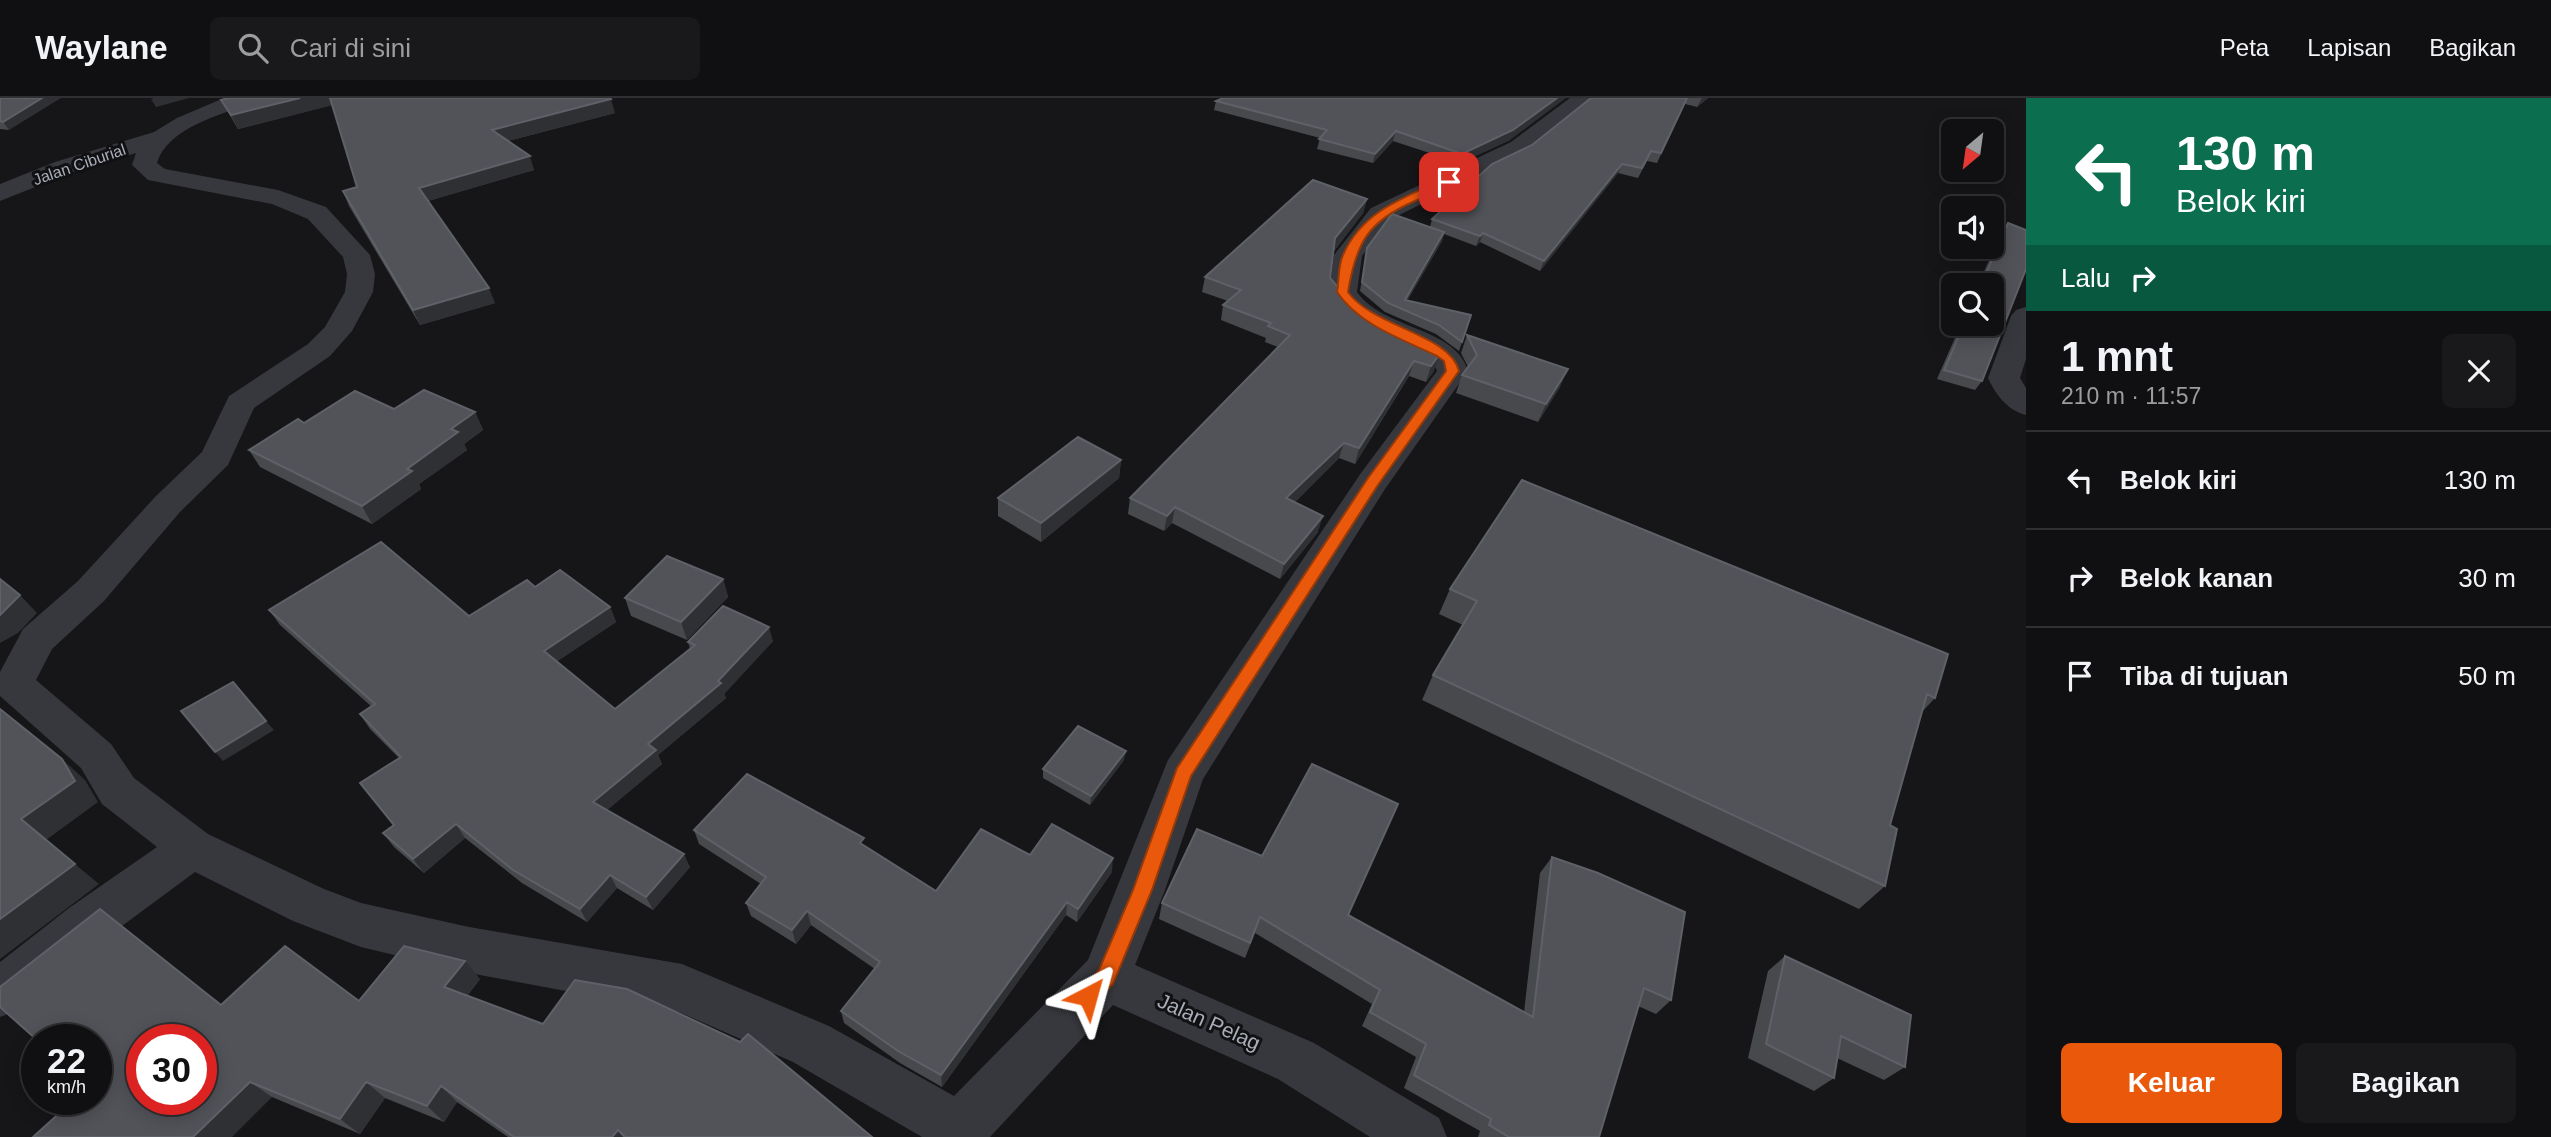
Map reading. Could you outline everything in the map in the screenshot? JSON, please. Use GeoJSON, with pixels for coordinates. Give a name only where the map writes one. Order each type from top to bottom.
{"type":"FeatureCollection","features":[{"type":"Feature","properties":{"kind":"street","name":"Jalan Ciburial"},"geometry":{"type":"LineString","coordinates":[[0,193],[64,167],[158,138],[245,98]]}},
{"type":"Feature","properties":{"kind":"street"},"geometry":{"type":"LineString","coordinates":[[158,138],[144,159],[148,171],[178,181],[258,193],[299,204],[317,214],[356,256],[361,274],[359,292],[337,331],[319,350],[240,403],[216,457],[168,505],[91,591],[37,639],[14,684],[96,756],[118,790],[192,848],[310,906],[361,925],[470,950],[682,988],[811,1044],[961,1133],[1106,977],[1142,890],[1183,773],[1373,481],[1453,371],[1450,360],[1442,353],[1371,318],[1350,303],[1343,292],[1348,255],[1380,214],[1519,147],[1584,98]]}},
{"type":"Feature","properties":{"kind":"street"},"geometry":{"type":"LineString","coordinates":[[2026,316],[2004,378],[2009,389],[2026,405]]}},
{"type":"Feature","properties":{"kind":"street"},"geometry":{"type":"LineString","coordinates":[[0,993],[86,924],[192,848]]}},
{"type":"Feature","properties":{"kind":"street","name":"Jalan Pelag"},"geometry":{"type":"LineString","coordinates":[[1106,977],[1296,1061],[1420,1137]]}},
{"type":"Feature","properties":{"kind":"building"},"geometry":{"type":"Polygon","coordinates":[[[0,98],[42,98],[3,122],[0,121],[0,98]]]}},
{"type":"Feature","properties":{"kind":"building"},"geometry":{"type":"Polygon","coordinates":[[[300,98],[231,115],[221,100],[300,98]]]}},
{"type":"Feature","properties":{"kind":"building"},"geometry":{"type":"Polygon","coordinates":[[[330,98],[611,99],[492,130],[530,156],[419,188],[489,288],[413,310],[343,191],[357,187],[330,98]]]}},
{"type":"Feature","properties":{"kind":"building"},"geometry":{"type":"Polygon","coordinates":[[[1223,98],[1557,98],[1513,130],[1462,154],[1396,131],[1375,154],[1319,139],[1327,130],[1216,101],[1223,98]]]}},
{"type":"Feature","properties":{"kind":"building"},"geometry":{"type":"Polygon","coordinates":[[[1591,98],[1687,98],[1661,153],[1651,151],[1642,168],[1622,164],[1544,261],[1483,233],[1480,236],[1432,219],[1492,164],[1532,145],[1591,98]]]}},
{"type":"Feature","properties":{"kind":"building"},"geometry":{"type":"Polygon","coordinates":[[[1313,180],[1367,199],[1335,238],[1330,278],[1356,308],[1417,336],[1439,355],[1431,366],[1414,361],[1359,448],[1344,443],[1286,498],[1323,516],[1284,564],[1175,507],[1167,516],[1130,498],[1290,335],[1268,326],[1271,323],[1223,305],[1241,290],[1205,277],[1313,180]]]}},
{"type":"Feature","properties":{"kind":"building"},"geometry":{"type":"Polygon","coordinates":[[[1392,214],[1444,232],[1405,300],[1471,315],[1462,342],[1439,325],[1388,303],[1362,282],[1367,248],[1392,214]]]}},
{"type":"Feature","properties":{"kind":"building"},"geometry":{"type":"Polygon","coordinates":[[[2008,223],[2026,230],[2026,269],[2004,325],[2004,273],[1986,273],[1992,259],[2004,259],[2004,232],[2008,223]]]}},
{"type":"Feature","properties":{"kind":"building"},"geometry":{"type":"Polygon","coordinates":[[[1467,335],[1568,369],[1546,404],[1462,375],[1477,355],[1467,335]]]}},
{"type":"Feature","properties":{"kind":"building"},"geometry":{"type":"Polygon","coordinates":[[[1959,336],[2000,336],[1982,381],[1944,370],[1959,336]]]}},
{"type":"Feature","properties":{"kind":"building"},"geometry":{"type":"Polygon","coordinates":[[[424,390],[475,412],[451,429],[458,432],[407,469],[412,471],[362,506],[249,450],[298,419],[304,423],[355,391],[394,409],[424,390]]]}},
{"type":"Feature","properties":{"kind":"building"},"geometry":{"type":"Polygon","coordinates":[[[1078,437],[1121,460],[1041,523],[998,498],[1078,437]]]}},
{"type":"Feature","properties":{"kind":"building"},"geometry":{"type":"Polygon","coordinates":[[[1522,480],[1948,654],[1935,698],[1927,694],[1890,825],[1897,829],[1885,886],[1433,675],[1477,601],[1450,589],[1522,480]]]}},
{"type":"Feature","properties":{"kind":"building"},"geometry":{"type":"Polygon","coordinates":[[[381,542],[469,616],[527,580],[535,587],[560,570],[610,607],[544,651],[615,709],[695,645],[688,642],[723,606],[769,627],[718,681],[721,683],[648,744],[656,750],[593,802],[684,854],[646,897],[610,875],[580,909],[513,870],[456,824],[413,859],[383,833],[394,825],[360,783],[401,757],[360,714],[375,704],[269,610],[381,542]]]}},
{"type":"Feature","properties":{"kind":"building"},"geometry":{"type":"Polygon","coordinates":[[[667,556],[723,579],[681,622],[625,598],[667,556]]]}},
{"type":"Feature","properties":{"kind":"building"},"geometry":{"type":"Polygon","coordinates":[[[0,579],[20,595],[0,615],[0,579]]]}},
{"type":"Feature","properties":{"kind":"building"},"geometry":{"type":"Polygon","coordinates":[[[233,682],[266,721],[215,752],[181,711],[233,682]]]}},
{"type":"Feature","properties":{"kind":"building"},"geometry":{"type":"Polygon","coordinates":[[[0,709],[62,759],[75,781],[21,819],[75,864],[0,919],[0,709]]]}},
{"type":"Feature","properties":{"kind":"building"},"geometry":{"type":"Polygon","coordinates":[[[1078,726],[1126,751],[1091,796],[1043,769],[1078,726]]]}},
{"type":"Feature","properties":{"kind":"building"},"geometry":{"type":"Polygon","coordinates":[[[1312,764],[1398,804],[1348,915],[1533,1017],[1552,857],[1598,873],[1685,912],[1671,1000],[1644,988],[1599,1137],[1509,1137],[1489,1125],[1491,1119],[1414,1075],[1426,1044],[1370,1012],[1380,990],[1260,917],[1250,943],[1162,903],[1197,829],[1262,856],[1312,764]]]}},
{"type":"Feature","properties":{"kind":"building"},"geometry":{"type":"Polygon","coordinates":[[[747,774],[864,838],[860,843],[936,891],[981,829],[1030,855],[1052,824],[1113,858],[1078,909],[1067,902],[941,1075],[898,1051],[841,1011],[880,962],[807,911],[792,930],[746,903],[766,877],[694,830],[747,774]]]}},
{"type":"Feature","properties":{"kind":"building"},"geometry":{"type":"Polygon","coordinates":[[[100,909],[221,1005],[285,946],[359,1001],[404,946],[465,961],[444,987],[543,1024],[575,980],[627,989],[740,1042],[748,1034],[872,1137],[625,1137],[618,1130],[612,1137],[514,1137],[441,1086],[427,1106],[366,1082],[340,1119],[250,1082],[217,1114],[217,1024],[126,1024],[126,1115],[216,1115],[193,1137],[33,1137],[57,1115],[112,1115],[112,1024],[21,1026],[0,1007],[0,987],[100,909]]]}},
{"type":"Feature","properties":{"kind":"building"},"geometry":{"type":"Polygon","coordinates":[[[1785,956],[1911,1015],[1905,1067],[1841,1036],[1834,1078],[1766,1044],[1785,956]]]}},
{"type":"Feature","properties":{"kind":"route"},"geometry":{"type":"LineString","coordinates":[[1088,996],[1106,977],[1142,890],[1183,773],[1373,481],[1434,393],[1453,371],[1450,360],[1442,353],[1371,318],[1350,303],[1343,292],[1348,255],[1374,219],[1390,208],[1449,182]]}}]}
